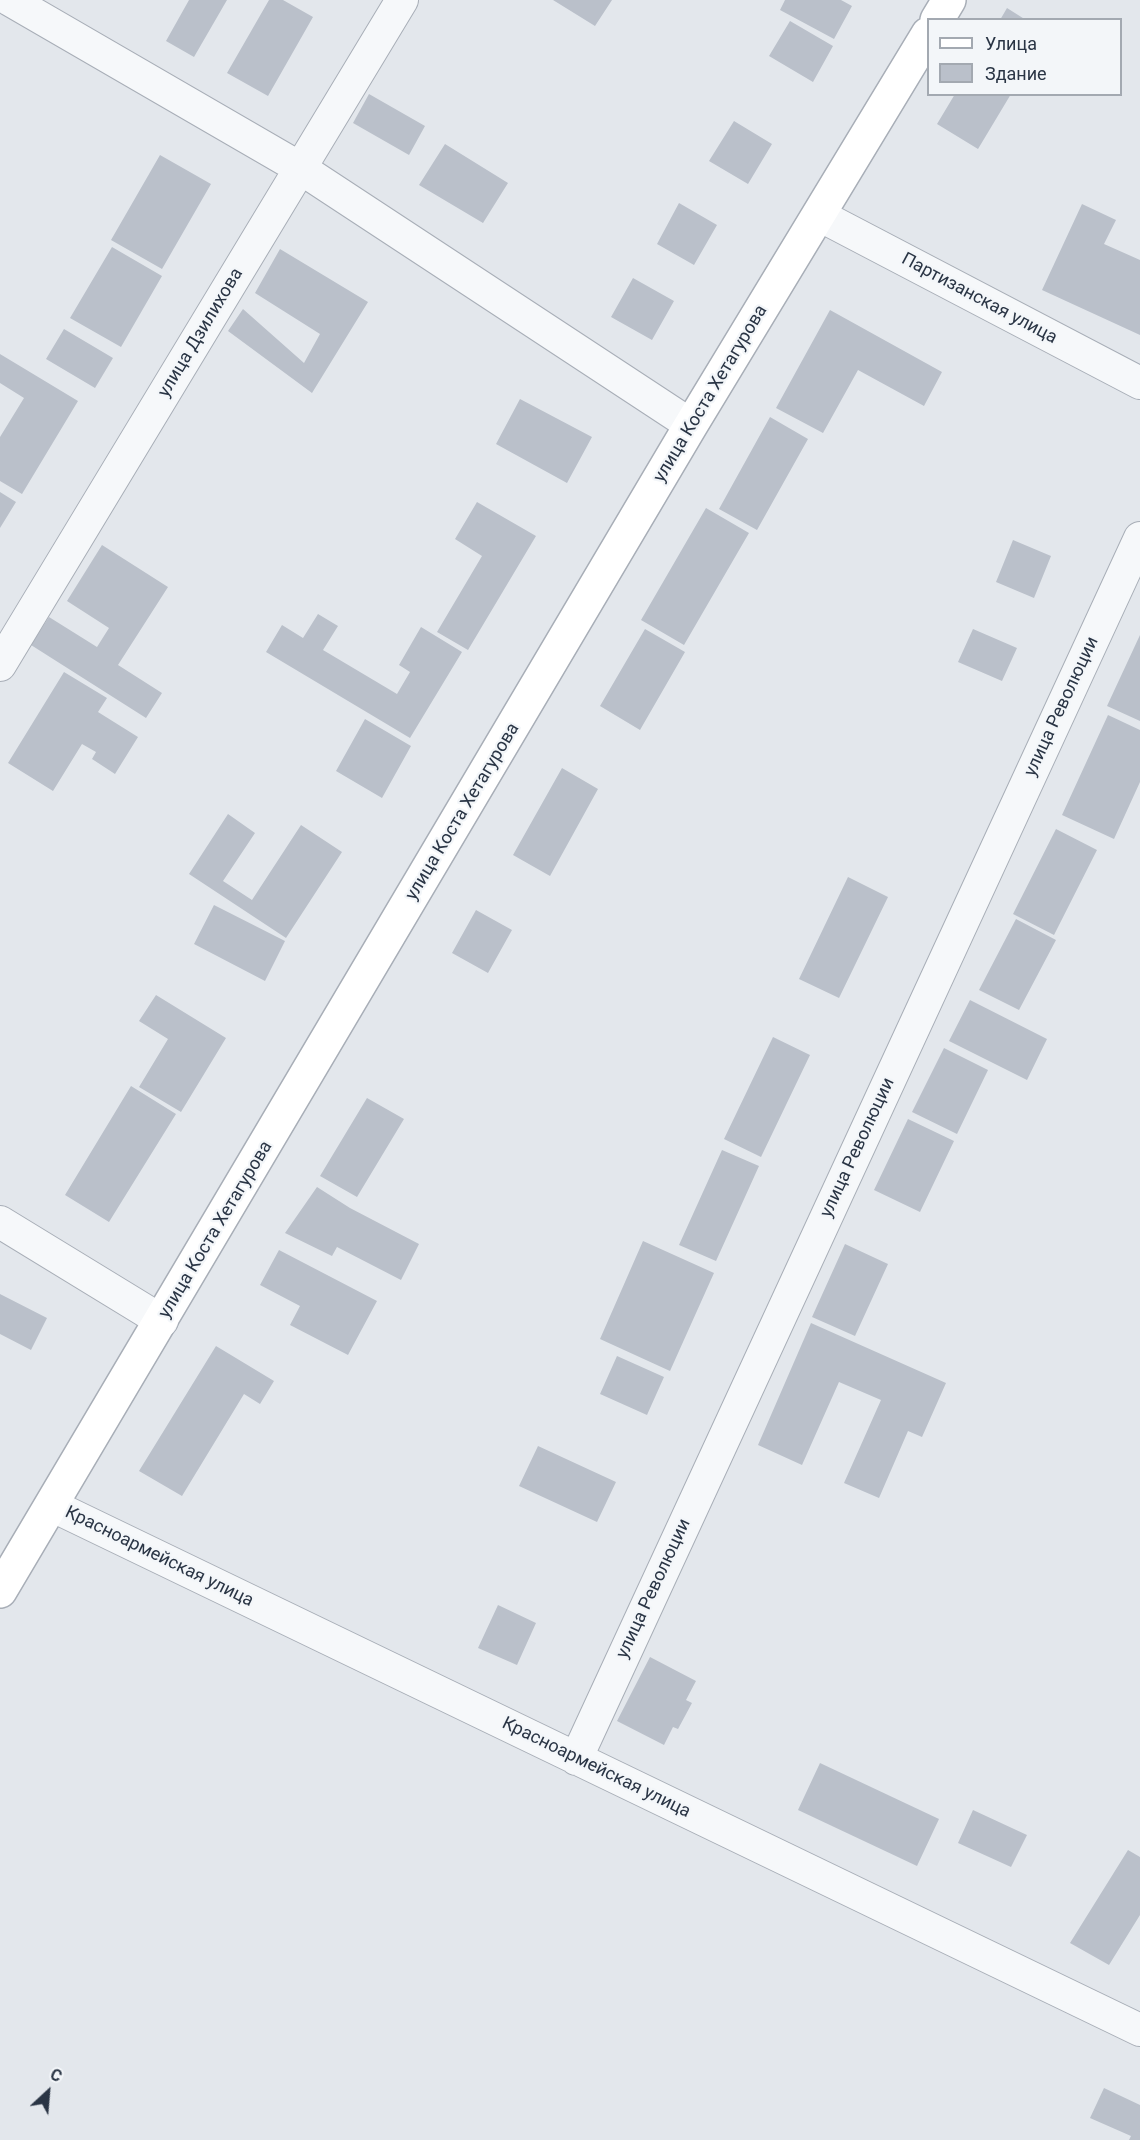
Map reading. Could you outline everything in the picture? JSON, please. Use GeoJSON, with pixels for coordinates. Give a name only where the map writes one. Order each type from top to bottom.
{"type":"FeatureCollection","features":[{"type":"Feature","properties":{"kind":"main road"},"geometry":{"type":"LineString","coordinates":[[938,18],[949,0]]}},
{"type":"Feature","properties":{"kind":"main road","name":"улица Коста Хетагурова"},"geometry":{"type":"LineString","coordinates":[[0,1592],[162,1322],[691,425],[927,36]]}},
{"type":"Feature","properties":{"kind":"street"},"geometry":{"type":"LineString","coordinates":[[10,0],[300,168],[691,425]]}},
{"type":"Feature","properties":{"kind":"street","name":"улица Дзилихова"},"geometry":{"type":"LineString","coordinates":[[0,665],[402,0]]}},
{"type":"Feature","properties":{"kind":"street","name":"Партизанская улица"},"geometry":{"type":"LineString","coordinates":[[819,215],[1140,383]]}},
{"type":"Feature","properties":{"kind":"street","name":"улица Революции"},"geometry":{"type":"LineString","coordinates":[[576,1759],[1140,538]]}},
{"type":"Feature","properties":{"kind":"street"},"geometry":{"type":"LineString","coordinates":[[0,1222],[162,1322]]}},
{"type":"Feature","properties":{"kind":"street","name":"Красноармейская улица"},"geometry":{"type":"LineString","coordinates":[[52,1506],[1140,2030]]}},
{"type":"Feature","properties":{"kind":"building"},"geometry":{"type":"Polygon","coordinates":[[[189,0],[227,0],[194,57],[166,41],[189,0]]]}},
{"type":"Feature","properties":{"kind":"building"},"geometry":{"type":"Polygon","coordinates":[[[269,0],[283,0],[313,17],[268,96],[227,73],[269,0]]]}},
{"type":"Feature","properties":{"kind":"building"},"geometry":{"type":"Polygon","coordinates":[[[553,0],[612,0],[595,26],[553,0]]]}},
{"type":"Feature","properties":{"kind":"building"},"geometry":{"type":"Polygon","coordinates":[[[785,0],[841,0],[852,6],[834,39],[780,10],[785,0]]]}},
{"type":"Feature","properties":{"kind":"building"},"geometry":{"type":"Polygon","coordinates":[[[1007,8],[1023,18],[1001,18],[1007,8]]]}},
{"type":"Feature","properties":{"kind":"building"},"geometry":{"type":"Polygon","coordinates":[[[790,21],[833,46],[813,82],[769,56],[790,21]]]}},
{"type":"Feature","properties":{"kind":"building"},"geometry":{"type":"Polygon","coordinates":[[[369,94],[425,126],[409,155],[353,123],[369,94]]]}},
{"type":"Feature","properties":{"kind":"building"},"geometry":{"type":"Polygon","coordinates":[[[954,96],[1010,96],[978,149],[937,124],[954,96]]]}},
{"type":"Feature","properties":{"kind":"building"},"geometry":{"type":"Polygon","coordinates":[[[734,121],[772,144],[748,184],[709,161],[734,121]]]}},
{"type":"Feature","properties":{"kind":"building"},"geometry":{"type":"Polygon","coordinates":[[[445,144],[508,183],[483,223],[419,185],[445,144]]]}},
{"type":"Feature","properties":{"kind":"building"},"geometry":{"type":"Polygon","coordinates":[[[160,155],[211,184],[162,269],[111,240],[160,155]]]}},
{"type":"Feature","properties":{"kind":"building"},"geometry":{"type":"Polygon","coordinates":[[[679,203],[717,225],[694,265],[657,244],[679,203]]]}},
{"type":"Feature","properties":{"kind":"building"},"geometry":{"type":"Polygon","coordinates":[[[1082,204],[1116,220],[1104,244],[1140,260],[1140,335],[1042,290],[1082,204]]]}},
{"type":"Feature","properties":{"kind":"building"},"geometry":{"type":"Polygon","coordinates":[[[112,247],[162,276],[121,347],[70,318],[112,247]]]}},
{"type":"Feature","properties":{"kind":"building"},"geometry":{"type":"Polygon","coordinates":[[[280,249],[368,302],[312,393],[228,331],[243,309],[304,363],[320,334],[255,293],[280,249]]]}},
{"type":"Feature","properties":{"kind":"building"},"geometry":{"type":"Polygon","coordinates":[[[633,278],[674,301],[652,340],[611,317],[633,278]]]}},
{"type":"Feature","properties":{"kind":"building"},"geometry":{"type":"Polygon","coordinates":[[[830,310],[942,372],[924,406],[858,370],[823,433],[776,408],[830,310]]]}},
{"type":"Feature","properties":{"kind":"building"},"geometry":{"type":"Polygon","coordinates":[[[64,329],[113,358],[95,388],[46,359],[64,329]]]}},
{"type":"Feature","properties":{"kind":"building"},"geometry":{"type":"Polygon","coordinates":[[[0,354],[78,401],[22,494],[0,481],[0,437],[24,398],[0,383],[0,354]]]}},
{"type":"Feature","properties":{"kind":"building"},"geometry":{"type":"Polygon","coordinates":[[[520,399],[592,437],[567,483],[496,444],[520,399]]]}},
{"type":"Feature","properties":{"kind":"building"},"geometry":{"type":"Polygon","coordinates":[[[770,417],[808,439],[757,530],[719,509],[770,417]]]}},
{"type":"Feature","properties":{"kind":"building"},"geometry":{"type":"Polygon","coordinates":[[[0,492],[16,502],[0,528],[0,492]]]}},
{"type":"Feature","properties":{"kind":"building"},"geometry":{"type":"Polygon","coordinates":[[[477,502],[536,536],[468,650],[437,632],[482,556],[455,539],[477,502]]]}},
{"type":"Feature","properties":{"kind":"building"},"geometry":{"type":"Polygon","coordinates":[[[706,508],[749,533],[684,645],[641,620],[706,508]]]}},
{"type":"Feature","properties":{"kind":"building"},"geometry":{"type":"Polygon","coordinates":[[[1013,540],[1051,556],[1034,598],[996,582],[1013,540]]]}},
{"type":"Feature","properties":{"kind":"building"},"geometry":{"type":"Polygon","coordinates":[[[102,545],[168,587],[118,665],[162,693],[146,718],[31,645],[49,617],[97,647],[109,628],[67,601],[102,545]]]}},
{"type":"Feature","properties":{"kind":"building"},"geometry":{"type":"Polygon","coordinates":[[[318,614],[338,626],[323,650],[397,694],[410,672],[399,665],[421,627],[462,652],[410,738],[266,652],[282,625],[303,638],[318,614]]]}},
{"type":"Feature","properties":{"kind":"building"},"geometry":{"type":"Polygon","coordinates":[[[645,629],[685,652],[640,730],[600,706],[645,629]]]}},
{"type":"Feature","properties":{"kind":"building"},"geometry":{"type":"Polygon","coordinates":[[[973,629],[1017,648],[1002,681],[958,662],[973,629]]]}},
{"type":"Feature","properties":{"kind":"building"},"geometry":{"type":"Polygon","coordinates":[[[1140,635],[1140,721],[1107,706],[1140,635]]]}},
{"type":"Feature","properties":{"kind":"building"},"geometry":{"type":"Polygon","coordinates":[[[64,672],[107,698],[98,712],[138,737],[115,774],[92,759],[96,752],[82,744],[53,791],[8,763],[64,672]]]}},
{"type":"Feature","properties":{"kind":"building"},"geometry":{"type":"Polygon","coordinates":[[[1108,715],[1140,730],[1140,782],[1114,839],[1062,815],[1108,715]]]}},
{"type":"Feature","properties":{"kind":"building"},"geometry":{"type":"Polygon","coordinates":[[[365,719],[411,746],[382,798],[336,771],[365,719]]]}},
{"type":"Feature","properties":{"kind":"building"},"geometry":{"type":"Polygon","coordinates":[[[562,768],[598,789],[550,876],[513,855],[562,768]]]}},
{"type":"Feature","properties":{"kind":"building"},"geometry":{"type":"Polygon","coordinates":[[[228,814],[255,833],[223,881],[252,900],[301,825],[342,852],[286,938],[189,874],[228,814]]]}},
{"type":"Feature","properties":{"kind":"building"},"geometry":{"type":"Polygon","coordinates":[[[1056,829],[1097,850],[1054,935],[1013,914],[1056,829]]]}},
{"type":"Feature","properties":{"kind":"building"},"geometry":{"type":"Polygon","coordinates":[[[848,877],[888,897],[839,998],[799,979],[848,877]]]}},
{"type":"Feature","properties":{"kind":"building"},"geometry":{"type":"Polygon","coordinates":[[[214,905],[285,941],[265,981],[194,944],[214,905]]]}},
{"type":"Feature","properties":{"kind":"building"},"geometry":{"type":"Polygon","coordinates":[[[476,910],[512,930],[488,973],[452,953],[476,910]]]}},
{"type":"Feature","properties":{"kind":"building"},"geometry":{"type":"Polygon","coordinates":[[[1016,919],[1056,940],[1019,1010],[979,990],[1016,919]]]}},
{"type":"Feature","properties":{"kind":"building"},"geometry":{"type":"Polygon","coordinates":[[[156,995],[226,1038],[181,1112],[139,1087],[168,1039],[139,1021],[156,995]]]}},
{"type":"Feature","properties":{"kind":"building"},"geometry":{"type":"Polygon","coordinates":[[[970,1000],[1047,1039],[1027,1080],[949,1041],[970,1000]]]}},
{"type":"Feature","properties":{"kind":"building"},"geometry":{"type":"Polygon","coordinates":[[[773,1037],[810,1055],[761,1157],[724,1139],[773,1037]]]}},
{"type":"Feature","properties":{"kind":"building"},"geometry":{"type":"Polygon","coordinates":[[[944,1048],[988,1070],[957,1134],[912,1112],[944,1048]]]}},
{"type":"Feature","properties":{"kind":"building"},"geometry":{"type":"Polygon","coordinates":[[[131,1086],[176,1114],[109,1222],[65,1195],[131,1086]]]}},
{"type":"Feature","properties":{"kind":"building"},"geometry":{"type":"Polygon","coordinates":[[[367,1098],[404,1119],[357,1197],[320,1176],[367,1098]]]}},
{"type":"Feature","properties":{"kind":"building"},"geometry":{"type":"Polygon","coordinates":[[[908,1119],[954,1141],[920,1212],[874,1190],[908,1119]]]}},
{"type":"Feature","properties":{"kind":"building"},"geometry":{"type":"Polygon","coordinates":[[[722,1150],[759,1166],[716,1261],[679,1245],[722,1150]]]}},
{"type":"Feature","properties":{"kind":"building"},"geometry":{"type":"Polygon","coordinates":[[[317,1187],[350,1208],[419,1244],[401,1280],[337,1247],[332,1256],[285,1233],[317,1187]]]}},
{"type":"Feature","properties":{"kind":"building"},"geometry":{"type":"Polygon","coordinates":[[[643,1241],[714,1273],[670,1371],[600,1339],[643,1241]]]}},
{"type":"Feature","properties":{"kind":"building"},"geometry":{"type":"Polygon","coordinates":[[[845,1244],[888,1264],[855,1336],[812,1317],[845,1244]]]}},
{"type":"Feature","properties":{"kind":"building"},"geometry":{"type":"Polygon","coordinates":[[[279,1250],[377,1301],[348,1355],[290,1325],[300,1306],[260,1285],[279,1250]]]}},
{"type":"Feature","properties":{"kind":"building"},"geometry":{"type":"Polygon","coordinates":[[[0,1294],[47,1318],[31,1350],[0,1334],[0,1294]]]}},
{"type":"Feature","properties":{"kind":"building"},"geometry":{"type":"Polygon","coordinates":[[[811,1323],[946,1383],[922,1437],[908,1431],[879,1498],[844,1483],[881,1400],[839,1382],[802,1465],[758,1445],[811,1323]]]}},
{"type":"Feature","properties":{"kind":"building"},"geometry":{"type":"Polygon","coordinates":[[[216,1346],[274,1381],[260,1404],[244,1394],[182,1496],[139,1471],[216,1346]]]}},
{"type":"Feature","properties":{"kind":"building"},"geometry":{"type":"Polygon","coordinates":[[[617,1356],[664,1377],[647,1415],[600,1394],[617,1356]]]}},
{"type":"Feature","properties":{"kind":"building"},"geometry":{"type":"Polygon","coordinates":[[[538,1446],[616,1482],[597,1522],[519,1486],[538,1446]]]}},
{"type":"Feature","properties":{"kind":"building"},"geometry":{"type":"Polygon","coordinates":[[[498,1605],[536,1623],[517,1665],[478,1648],[498,1605]]]}},
{"type":"Feature","properties":{"kind":"building"},"geometry":{"type":"Polygon","coordinates":[[[650,1657],[696,1681],[686,1700],[692,1703],[678,1729],[673,1727],[664,1745],[617,1721],[650,1657]]]}},
{"type":"Feature","properties":{"kind":"building"},"geometry":{"type":"Polygon","coordinates":[[[820,1763],[939,1819],[917,1866],[798,1810],[820,1763]]]}},
{"type":"Feature","properties":{"kind":"building"},"geometry":{"type":"Polygon","coordinates":[[[973,1810],[1027,1835],[1011,1867],[958,1843],[973,1810]]]}},
{"type":"Feature","properties":{"kind":"building"},"geometry":{"type":"Polygon","coordinates":[[[1128,1850],[1140,1857],[1140,1915],[1109,1965],[1070,1943],[1128,1850]]]}},
{"type":"Feature","properties":{"kind":"building"},"geometry":{"type":"Polygon","coordinates":[[[1104,2088],[1140,2105],[1140,2140],[1129,2140],[1131,2136],[1090,2118],[1104,2088]]]}}]}
